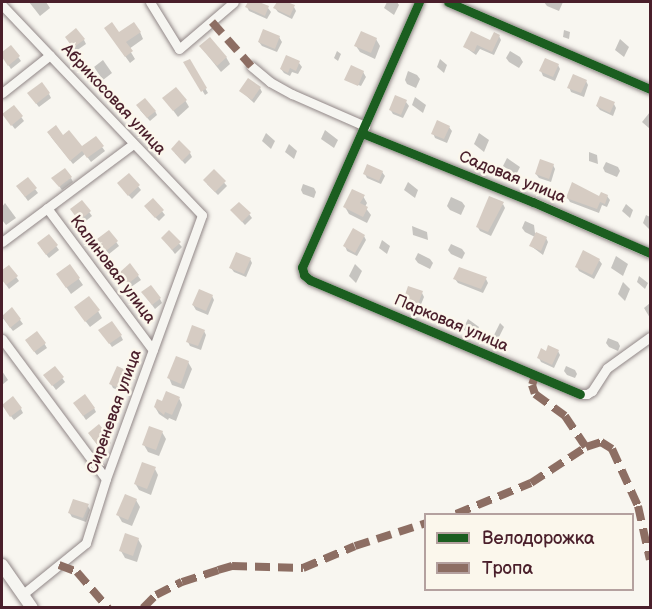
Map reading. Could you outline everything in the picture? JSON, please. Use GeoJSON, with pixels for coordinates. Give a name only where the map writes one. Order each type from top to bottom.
{"type":"FeatureCollection","features":[{"type":"Feature","properties":{"kind":"main road"},"geometry":{"type":"LineString","coordinates":[[2,565],[32,608]]}},
{"type":"Feature","properties":{"kind":"street"},"geometry":{"type":"LineString","coordinates":[[150,2],[179,49],[234,2]]}},
{"type":"Feature","properties":{"kind":"street"},"geometry":{"type":"LineString","coordinates":[[363,130],[419,2]]}},
{"type":"Feature","properties":{"kind":"street"},"geometry":{"type":"LineString","coordinates":[[448,2],[651,89]]}},
{"type":"Feature","properties":{"kind":"street","name":"Абрикосовая улица"},"geometry":{"type":"LineString","coordinates":[[2,5],[202,215]]}},
{"type":"Feature","properties":{"kind":"street"},"geometry":{"type":"LineString","coordinates":[[2,93],[50,55]]}},
{"type":"Feature","properties":{"kind":"street","name":"Садовая улица"},"geometry":{"type":"LineString","coordinates":[[251,66],[270,82],[363,130],[651,253]]}},
{"type":"Feature","properties":{"kind":"street","name":"Парковая улица"},"geometry":{"type":"LineString","coordinates":[[363,130],[302,267],[304,275],[310,280],[580,394],[587,394],[607,368],[651,337]]}},
{"type":"Feature","properties":{"kind":"street"},"geometry":{"type":"LineString","coordinates":[[2,242],[133,144]]}},
{"type":"Feature","properties":{"kind":"street","name":"Калиновая улица"},"geometry":{"type":"LineString","coordinates":[[46,208],[153,350]]}},
{"type":"Feature","properties":{"kind":"street","name":"Сиреневая улица"},"geometry":{"type":"LineString","coordinates":[[23,594],[86,543],[106,479],[202,215]]}},
{"type":"Feature","properties":{"kind":"street"},"geometry":{"type":"LineString","coordinates":[[2,339],[106,479]]}},
{"type":"Feature","properties":{"kind":"building"},"geometry":{"type":"Polygon","coordinates":[[[248,2],[259,2],[269,6],[265,16],[245,7],[248,2]]]}},
{"type":"Feature","properties":{"kind":"building"},"geometry":{"type":"Polygon","coordinates":[[[277,2],[295,5],[290,16],[273,8],[277,2]]]}},
{"type":"Feature","properties":{"kind":"building"},"geometry":{"type":"Polygon","coordinates":[[[112,22],[119,32],[134,22],[141,32],[126,42],[133,51],[125,57],[104,28],[112,22]]]}},
{"type":"Feature","properties":{"kind":"building"},"geometry":{"type":"Polygon","coordinates":[[[76,28],[85,39],[73,48],[65,37],[76,28]]]}},
{"type":"Feature","properties":{"kind":"building"},"geometry":{"type":"Polygon","coordinates":[[[263,29],[280,36],[275,49],[258,42],[263,29]]]}},
{"type":"Feature","properties":{"kind":"building"},"geometry":{"type":"Polygon","coordinates":[[[361,31],[377,38],[371,53],[354,46],[361,31]]]}},
{"type":"Feature","properties":{"kind":"building"},"geometry":{"type":"Polygon","coordinates":[[[471,31],[490,40],[494,32],[500,35],[492,52],[477,45],[474,52],[463,47],[471,31]]]}},
{"type":"Feature","properties":{"kind":"building"},"geometry":{"type":"Polygon","coordinates":[[[210,37],[227,57],[217,66],[199,46],[210,37]]]}},
{"type":"Feature","properties":{"kind":"building"},"geometry":{"type":"Polygon","coordinates":[[[11,45],[20,56],[8,66],[2,57],[2,52],[11,45]]]}},
{"type":"Feature","properties":{"kind":"building"},"geometry":{"type":"Polygon","coordinates":[[[286,55],[300,61],[296,71],[290,68],[288,73],[280,69],[286,55]]]}},
{"type":"Feature","properties":{"kind":"building"},"geometry":{"type":"Polygon","coordinates":[[[545,58],[559,64],[553,77],[539,71],[545,58]]]}},
{"type":"Feature","properties":{"kind":"building"},"geometry":{"type":"Polygon","coordinates":[[[190,59],[207,88],[201,92],[183,62],[190,59]]]}},
{"type":"Feature","properties":{"kind":"building"},"geometry":{"type":"Polygon","coordinates":[[[351,65],[364,71],[358,86],[344,80],[351,65]]]}},
{"type":"Feature","properties":{"kind":"building"},"geometry":{"type":"Polygon","coordinates":[[[573,74],[587,80],[581,93],[567,88],[573,74]]]}},
{"type":"Feature","properties":{"kind":"building"},"geometry":{"type":"Polygon","coordinates":[[[248,78],[261,87],[252,100],[239,91],[248,78]]]}},
{"type":"Feature","properties":{"kind":"building"},"geometry":{"type":"Polygon","coordinates":[[[42,82],[50,93],[36,104],[27,93],[42,82]]]}},
{"type":"Feature","properties":{"kind":"building"},"geometry":{"type":"Polygon","coordinates":[[[176,87],[187,100],[173,111],[162,98],[176,87]]]}},
{"type":"Feature","properties":{"kind":"building"},"geometry":{"type":"Polygon","coordinates":[[[395,95],[407,100],[401,115],[389,110],[395,95]]]}},
{"type":"Feature","properties":{"kind":"building"},"geometry":{"type":"Polygon","coordinates":[[[600,96],[615,102],[610,113],[596,106],[600,96]]]}},
{"type":"Feature","properties":{"kind":"building"},"geometry":{"type":"Polygon","coordinates":[[[145,98],[156,111],[147,118],[136,105],[145,98]]]}},
{"type":"Feature","properties":{"kind":"building"},"geometry":{"type":"Polygon","coordinates":[[[14,105],[23,116],[11,126],[2,114],[14,105]]]}},
{"type":"Feature","properties":{"kind":"building"},"geometry":{"type":"Polygon","coordinates":[[[437,120],[450,126],[444,139],[431,134],[437,120]]]}},
{"type":"Feature","properties":{"kind":"building"},"geometry":{"type":"Polygon","coordinates":[[[56,125],[63,135],[69,130],[82,146],[96,136],[104,146],[87,158],[82,151],[70,161],[47,132],[56,125]]]}},
{"type":"Feature","properties":{"kind":"building"},"geometry":{"type":"Polygon","coordinates":[[[179,140],[191,152],[182,161],[171,149],[179,140]]]}},
{"type":"Feature","properties":{"kind":"building"},"geometry":{"type":"Polygon","coordinates":[[[540,159],[554,164],[549,179],[535,174],[540,159]]]}},
{"type":"Feature","properties":{"kind":"building"},"geometry":{"type":"Polygon","coordinates":[[[367,164],[383,171],[379,181],[363,174],[367,164]]]}},
{"type":"Feature","properties":{"kind":"building"},"geometry":{"type":"Polygon","coordinates":[[[65,168],[72,177],[59,187],[51,178],[65,168]]]}},
{"type":"Feature","properties":{"kind":"building"},"geometry":{"type":"Polygon","coordinates":[[[214,169],[226,181],[215,192],[203,180],[214,169]]]}},
{"type":"Feature","properties":{"kind":"building"},"geometry":{"type":"Polygon","coordinates":[[[129,173],[140,185],[128,196],[117,183],[129,173]]]}},
{"type":"Feature","properties":{"kind":"building"},"geometry":{"type":"Polygon","coordinates":[[[28,177],[37,188],[25,197],[16,186],[28,177]]]}},
{"type":"Feature","properties":{"kind":"building"},"geometry":{"type":"Polygon","coordinates":[[[572,182],[599,196],[601,192],[608,195],[605,204],[600,202],[597,209],[566,198],[572,182]]]}},
{"type":"Feature","properties":{"kind":"building"},"geometry":{"type":"Polygon","coordinates":[[[352,189],[365,195],[360,203],[368,207],[363,217],[343,207],[352,189]]]}},
{"type":"Feature","properties":{"kind":"building"},"geometry":{"type":"Polygon","coordinates":[[[489,196],[504,202],[488,232],[476,227],[489,196]]]}},
{"type":"Feature","properties":{"kind":"building"},"geometry":{"type":"Polygon","coordinates":[[[153,198],[164,210],[155,218],[144,206],[153,198]]]}},
{"type":"Feature","properties":{"kind":"building"},"geometry":{"type":"Polygon","coordinates":[[[82,200],[91,211],[79,221],[70,209],[82,200]]]}},
{"type":"Feature","properties":{"kind":"building"},"geometry":{"type":"Polygon","coordinates":[[[239,202],[251,213],[242,222],[230,210],[239,202]]]}},
{"type":"Feature","properties":{"kind":"building"},"geometry":{"type":"Polygon","coordinates":[[[353,228],[365,235],[355,253],[343,246],[353,228]]]}},
{"type":"Feature","properties":{"kind":"building"},"geometry":{"type":"Polygon","coordinates":[[[109,230],[118,241],[106,251],[97,239],[109,230]]]}},
{"type":"Feature","properties":{"kind":"building"},"geometry":{"type":"Polygon","coordinates":[[[169,230],[181,242],[172,250],[161,238],[169,230]]]}},
{"type":"Feature","properties":{"kind":"building"},"geometry":{"type":"Polygon","coordinates":[[[536,232],[547,237],[541,251],[529,246],[536,232]]]}},
{"type":"Feature","properties":{"kind":"building"},"geometry":{"type":"Polygon","coordinates":[[[49,234],[58,245],[46,255],[37,243],[49,234]]]}},
{"type":"Feature","properties":{"kind":"building"},"geometry":{"type":"Polygon","coordinates":[[[583,250],[600,259],[592,275],[575,267],[583,250]]]}},
{"type":"Feature","properties":{"kind":"building"},"geometry":{"type":"Polygon","coordinates":[[[236,252],[251,258],[244,274],[229,268],[236,252]]]}},
{"type":"Feature","properties":{"kind":"building"},"geometry":{"type":"Polygon","coordinates":[[[130,263],[139,275],[128,284],[119,273],[130,263]]]}},
{"type":"Feature","properties":{"kind":"building"},"geometry":{"type":"Polygon","coordinates":[[[70,264],[80,278],[66,288],[56,274],[70,264]]]}},
{"type":"Feature","properties":{"kind":"building"},"geometry":{"type":"Polygon","coordinates":[[[9,265],[18,276],[6,285],[2,280],[2,270],[9,265]]]}},
{"type":"Feature","properties":{"kind":"building"},"geometry":{"type":"Polygon","coordinates":[[[459,267],[487,277],[481,289],[453,279],[459,267]]]}},
{"type":"Feature","properties":{"kind":"building"},"geometry":{"type":"Polygon","coordinates":[[[151,285],[161,298],[152,305],[141,292],[151,285]]]}},
{"type":"Feature","properties":{"kind":"building"},"geometry":{"type":"Polygon","coordinates":[[[408,286],[423,291],[418,304],[404,298],[408,286]]]}},
{"type":"Feature","properties":{"kind":"building"},"geometry":{"type":"Polygon","coordinates":[[[199,289],[213,295],[206,311],[192,305],[199,289]]]}},
{"type":"Feature","properties":{"kind":"building"},"geometry":{"type":"Polygon","coordinates":[[[89,296],[100,310],[85,322],[74,307],[89,296]]]}},
{"type":"Feature","properties":{"kind":"building"},"geometry":{"type":"Polygon","coordinates":[[[12,307],[21,319],[10,328],[2,316],[12,307]]]}},
{"type":"Feature","properties":{"kind":"building"},"geometry":{"type":"Polygon","coordinates":[[[112,321],[122,335],[109,344],[98,330],[112,321]]]}},
{"type":"Feature","properties":{"kind":"building"},"geometry":{"type":"Polygon","coordinates":[[[192,325],[205,330],[198,346],[186,342],[192,325]]]}},
{"type":"Feature","properties":{"kind":"building"},"geometry":{"type":"Polygon","coordinates":[[[37,331],[46,343],[34,352],[25,340],[37,331]]]}},
{"type":"Feature","properties":{"kind":"building"},"geometry":{"type":"Polygon","coordinates":[[[548,345],[559,350],[552,365],[537,358],[541,348],[546,351],[548,345]]]}},
{"type":"Feature","properties":{"kind":"building"},"geometry":{"type":"Polygon","coordinates":[[[176,356],[189,361],[181,384],[167,378],[176,356]]]}},
{"type":"Feature","properties":{"kind":"building"},"geometry":{"type":"Polygon","coordinates":[[[55,366],[64,377],[52,386],[43,375],[55,366]]]}},
{"type":"Feature","properties":{"kind":"building"},"geometry":{"type":"Polygon","coordinates":[[[117,366],[130,372],[123,390],[109,384],[117,366]]]}},
{"type":"Feature","properties":{"kind":"building"},"geometry":{"type":"Polygon","coordinates":[[[166,391],[180,397],[172,415],[165,412],[164,415],[154,407],[157,399],[162,401],[166,391]]]}},
{"type":"Feature","properties":{"kind":"building"},"geometry":{"type":"Polygon","coordinates":[[[85,394],[95,408],[83,416],[73,403],[85,394]]]}},
{"type":"Feature","properties":{"kind":"building"},"geometry":{"type":"Polygon","coordinates":[[[13,396],[22,408],[10,417],[2,405],[13,396]]]}},
{"type":"Feature","properties":{"kind":"building"},"geometry":{"type":"Polygon","coordinates":[[[99,424],[110,438],[99,447],[88,433],[99,424]]]}},
{"type":"Feature","properties":{"kind":"building"},"geometry":{"type":"Polygon","coordinates":[[[149,426],[163,431],[156,450],[142,445],[149,426]]]}},
{"type":"Feature","properties":{"kind":"building"},"geometry":{"type":"Polygon","coordinates":[[[142,462],[156,467],[147,489],[134,484],[142,462]]]}},
{"type":"Feature","properties":{"kind":"building"},"geometry":{"type":"Polygon","coordinates":[[[125,494],[137,499],[128,520],[116,515],[125,494]]]}},
{"type":"Feature","properties":{"kind":"building"},"geometry":{"type":"Polygon","coordinates":[[[73,499],[89,504],[83,518],[68,513],[73,499]]]}},
{"type":"Feature","properties":{"kind":"building"},"geometry":{"type":"Polygon","coordinates":[[[125,533],[139,538],[133,556],[119,551],[125,533]]]}},
{"type":"Feature","properties":{"kind":"marked path"},"geometry":{"type":"LineString","coordinates":[[212,22],[251,66]]}},
{"type":"Feature","properties":{"kind":"marked path"},"geometry":{"type":"LineString","coordinates":[[535,376],[532,385],[535,394],[565,416],[586,447]]}},
{"type":"Feature","properties":{"kind":"marked path"},"geometry":{"type":"LineString","coordinates":[[458,513],[531,483],[586,447],[601,442],[612,449],[638,506],[650,560]]}},
{"type":"Feature","properties":{"kind":"marked path"},"geometry":{"type":"LineString","coordinates":[[143,608],[156,595],[182,582],[218,570],[232,566],[303,568],[355,546],[424,524]]}},
{"type":"Feature","properties":{"kind":"marked path"},"geometry":{"type":"LineString","coordinates":[[59,565],[77,572],[108,608]]}},
{"type":"Feature","properties":{"kind":"cycle path"},"geometry":{"type":"LineString","coordinates":[[419,2],[302,267],[304,275],[310,280],[580,394]]}},
{"type":"Feature","properties":{"kind":"cycle path"},"geometry":{"type":"LineString","coordinates":[[448,2],[650,89]]}},
{"type":"Feature","properties":{"kind":"cycle path"},"geometry":{"type":"LineString","coordinates":[[362,133],[533,202],[650,253]]}}]}
